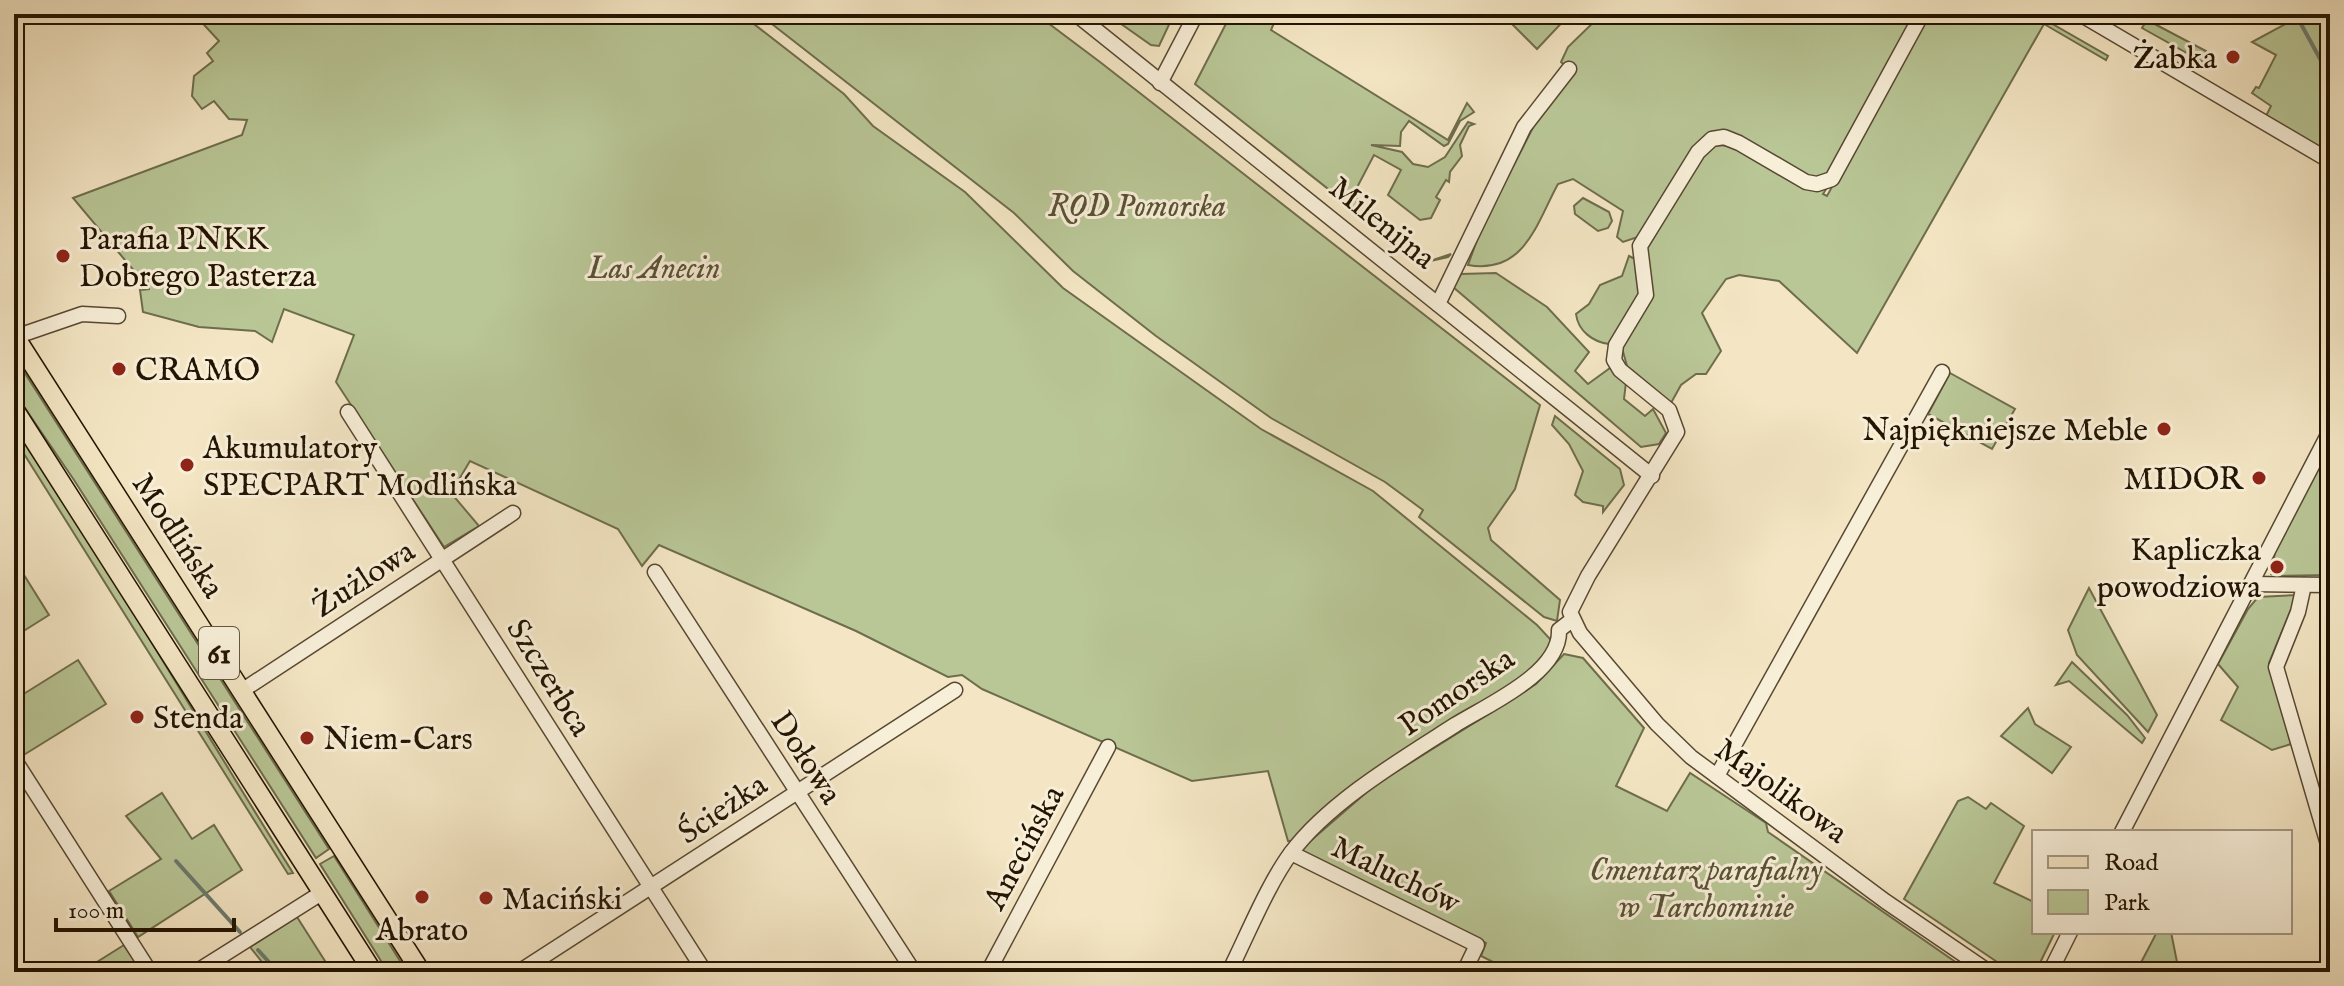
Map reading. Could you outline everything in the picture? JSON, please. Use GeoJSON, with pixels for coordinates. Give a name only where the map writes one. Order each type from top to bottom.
{"type":"FeatureCollection","features":[{"type":"Feature","properties":{"kind":"main road","name":"Modlińska"},"geometry":{"type":"LineString","coordinates":[[15,336],[421,972]]}},
{"type":"Feature","properties":{"kind":"main road","name":"61"},"geometry":{"type":"LineString","coordinates":[[14,409],[373,972]]}},
{"type":"Feature","properties":{"kind":"street","name":"Milenijna"},"geometry":{"type":"LineString","coordinates":[[1076,14],[1272,168],[1652,476]]}},
{"type":"Feature","properties":{"kind":"street"},"geometry":{"type":"LineString","coordinates":[[1160,83],[1196,14]]}},
{"type":"Feature","properties":{"kind":"street","name":"Pomorska"},"geometry":{"type":"LineString","coordinates":[[1229,972],[1291,853],[1341,806],[1389,769],[1521,685],[1551,660],[1559,643],[1559,630],[1572,620],[1571,606],[1677,432],[1669,410],[1620,370],[1614,360],[1616,345],[1646,295],[1640,246],[1698,152],[1712,139],[1724,137],[1806,182],[1832,179],[1922,14]]}},
{"type":"Feature","properties":{"kind":"street"},"geometry":{"type":"LineString","coordinates":[[2080,14],[2330,161]]}},
{"type":"Feature","properties":{"kind":"street"},"geometry":{"type":"LineString","coordinates":[[1438,304],[1524,127],[1569,69]]}},
{"type":"Feature","properties":{"kind":"street"},"geometry":{"type":"LineString","coordinates":[[15,336],[82,314],[118,316]]}},
{"type":"Feature","properties":{"kind":"street"},"geometry":{"type":"LineString","coordinates":[[1717,776],[1942,372]]}},
{"type":"Feature","properties":{"kind":"street","name":"Szczerbca"},"geometry":{"type":"LineString","coordinates":[[348,412],[705,972]]}},
{"type":"Feature","properties":{"kind":"street"},"geometry":{"type":"LineString","coordinates":[[2123,830],[2330,431]]}},
{"type":"Feature","properties":{"kind":"street","name":"Żużlowa"},"geometry":{"type":"LineString","coordinates":[[243,690],[513,513]]}},
{"type":"Feature","properties":{"kind":"street","name":"Dołowa"},"geometry":{"type":"LineString","coordinates":[[655,572],[914,972]]}},
{"type":"Feature","properties":{"kind":"street"},"geometry":{"type":"LineString","coordinates":[[2251,584],[2330,585]]}},
{"type":"Feature","properties":{"kind":"street"},"geometry":{"type":"LineString","coordinates":[[2304,585],[2276,667],[2330,851]]}},
{"type":"Feature","properties":{"kind":"street","name":"Majolikowa"},"geometry":{"type":"LineString","coordinates":[[1572,620],[1657,724],[1691,757],[1885,901],[1989,972]]}},
{"type":"Feature","properties":{"kind":"street","name":"Ścieżka"},"geometry":{"type":"LineString","coordinates":[[519,972],[955,690]]}},
{"type":"Feature","properties":{"kind":"street","name":"Anecińska"},"geometry":{"type":"LineString","coordinates":[[988,972],[1108,747]]}},
{"type":"Feature","properties":{"kind":"street"},"geometry":{"type":"LineString","coordinates":[[14,759],[150,972]]}},
{"type":"Feature","properties":{"kind":"street","name":"Maluchów"},"geometry":{"type":"LineString","coordinates":[[1291,853],[1477,945],[1464,972]]}},
{"type":"Feature","properties":{"kind":"street"},"geometry":{"type":"LineString","coordinates":[[196,972],[323,892]]}},
{"type":"Feature","properties":{"kind":"street"},"geometry":{"type":"LineString","coordinates":[[2050,972],[2069,934]]}},
{"type":"Feature","properties":{"kind":"green space","name":"Las Anecin"},"geometry":{"type":"Polygon","coordinates":[[[194,14],[741,14],[844,94],[873,126],[965,192],[1063,288],[1261,429],[1373,491],[1537,625],[1551,640],[1550,652],[1518,680],[1295,841],[1288,841],[1268,771],[1192,781],[982,689],[962,675],[948,677],[856,631],[659,545],[642,566],[618,529],[470,461],[451,493],[479,526],[444,547],[336,382],[354,335],[284,309],[272,342],[255,331],[199,327],[143,312],[140,290],[149,289],[146,271],[135,272],[73,198],[242,135],[247,120],[229,119],[214,101],[202,109],[192,96],[194,76],[213,61],[207,53],[219,41],[194,14]]]}},
{"type":"Feature","properties":{"kind":"green space","name":"ROD Pomorska"},"geometry":{"type":"Polygon","coordinates":[[[759,14],[1036,14],[1100,62],[1540,405],[1515,489],[1488,528],[1491,540],[1560,600],[1557,621],[1544,617],[1419,517],[1423,510],[1385,482],[1271,418],[1156,336],[1073,271],[1014,213],[759,14]]]}},
{"type":"Feature","properties":{"kind":"green space"},"geometry":{"type":"Polygon","coordinates":[[[1107,14],[1174,14],[1159,46],[1151,45],[1107,14]]]}},
{"type":"Feature","properties":{"kind":"green space"},"geometry":{"type":"Polygon","coordinates":[[[1231,14],[1291,14],[1287,21],[1277,16],[1271,30],[1448,140],[1467,103],[1474,112],[1460,121],[1448,144],[1444,146],[1409,121],[1401,132],[1400,146],[1371,145],[1402,152],[1413,164],[1428,167],[1445,157],[1468,122],[1474,124],[1469,126],[1460,145],[1462,156],[1450,172],[1449,182],[1446,180],[1436,197],[1440,200],[1431,218],[1420,220],[1388,195],[1401,170],[1374,155],[1353,195],[1420,249],[1430,261],[1451,254],[1448,257],[1422,263],[1195,84],[1231,14]]]}},
{"type":"Feature","properties":{"kind":"green space"},"geometry":{"type":"Polygon","coordinates":[[[1502,14],[1570,14],[1537,49],[1502,14]]]}},
{"type":"Feature","properties":{"kind":"green space"},"geometry":{"type":"Polygon","coordinates":[[[1602,14],[1893,14],[1909,26],[1830,175],[1814,181],[1710,134],[1638,237],[1623,242],[1617,237],[1623,211],[1573,179],[1558,184],[1535,229],[1516,254],[1503,262],[1487,266],[1468,265],[1481,229],[1542,110],[1574,74],[1561,62],[1568,47],[1602,14]]]}},
{"type":"Feature","properties":{"kind":"green space"},"geometry":{"type":"Polygon","coordinates":[[[1927,14],[2035,14],[2108,56],[2106,60],[2044,24],[1857,353],[1779,281],[1739,275],[1726,279],[1702,313],[1721,351],[1706,374],[1696,374],[1681,385],[1671,403],[1627,366],[1622,348],[1649,299],[1645,252],[1703,155],[1714,145],[1735,146],[1798,182],[1830,183],[1823,194],[1827,196],[1927,14]]]}},
{"type":"Feature","properties":{"kind":"green space"},"geometry":{"type":"Polygon","coordinates":[[[2294,14],[2330,14],[2330,153],[2266,116],[2271,106],[2252,93],[2256,87],[2259,88],[2276,55],[2252,42],[2289,22],[2294,14]]]}},
{"type":"Feature","properties":{"kind":"green space"},"geometry":{"type":"Polygon","coordinates":[[[2147,20],[2206,51],[2203,62],[2142,28],[2147,20]]]}},
{"type":"Feature","properties":{"kind":"green space"},"geometry":{"type":"Polygon","coordinates":[[[1583,198],[1609,212],[1612,221],[1608,228],[1598,231],[1575,214],[1574,206],[1583,198]]]}},
{"type":"Feature","properties":{"kind":"green space"},"geometry":{"type":"Polygon","coordinates":[[[1629,256],[1635,259],[1640,292],[1609,344],[1603,343],[1583,330],[1576,314],[1589,304],[1600,285],[1622,276],[1629,256]]]}},
{"type":"Feature","properties":{"kind":"green space"},"geometry":{"type":"Polygon","coordinates":[[[1496,273],[1547,307],[1589,352],[1575,371],[1588,384],[1610,368],[1626,382],[1624,399],[1645,416],[1653,409],[1666,433],[1659,444],[1641,447],[1453,287],[1461,274],[1496,273]]]}},
{"type":"Feature","properties":{"kind":"green space"},"geometry":{"type":"Polygon","coordinates":[[[19,364],[329,849],[316,858],[74,480],[14,392],[14,367],[19,364]]]}},
{"type":"Feature","properties":{"kind":"green space"},"geometry":{"type":"Polygon","coordinates":[[[1950,373],[2015,409],[1992,449],[1928,414],[1950,373]]]}},
{"type":"Feature","properties":{"kind":"green space"},"geometry":{"type":"Polygon","coordinates":[[[1555,416],[1620,469],[1624,485],[1603,512],[1603,506],[1583,502],[1575,495],[1583,471],[1569,444],[1552,425],[1555,416]]]}},
{"type":"Feature","properties":{"kind":"green space"},"geometry":{"type":"Polygon","coordinates":[[[14,427],[121,593],[293,873],[288,874],[14,438],[14,427]]]}},
{"type":"Feature","properties":{"kind":"green space"},"geometry":{"type":"Polygon","coordinates":[[[2330,445],[2330,575],[2277,576],[2279,566],[2276,565],[2271,575],[2275,552],[2330,445]]]}},
{"type":"Feature","properties":{"kind":"green space"},"geometry":{"type":"Polygon","coordinates":[[[14,559],[49,615],[14,637],[14,559]]]}},
{"type":"Feature","properties":{"kind":"green space"},"geometry":{"type":"Polygon","coordinates":[[[2089,588],[2157,715],[2148,732],[2077,655],[2068,630],[2089,588]]]}},
{"type":"Feature","properties":{"kind":"green space"},"geometry":{"type":"Polygon","coordinates":[[[2297,595],[2269,663],[2291,744],[2272,750],[2221,720],[2238,687],[2218,664],[2248,609],[2258,597],[2297,595]]]}},
{"type":"Feature","properties":{"kind":"green space","name":"Cmentarz parafialny w Tarchominie"},"geometry":{"type":"Polygon","coordinates":[[[1564,654],[1583,658],[1644,728],[1616,786],[1667,811],[1690,773],[1766,823],[1768,832],[1970,972],[1513,972],[1481,956],[1486,943],[1300,850],[1375,785],[1536,684],[1564,654]]]}},
{"type":"Feature","properties":{"kind":"green space"},"geometry":{"type":"Polygon","coordinates":[[[78,660],[106,704],[22,756],[14,744],[14,700],[78,660]]]}},
{"type":"Feature","properties":{"kind":"green space"},"geometry":{"type":"Polygon","coordinates":[[[2072,662],[2127,715],[2145,738],[2142,743],[2069,681],[2056,685],[2072,662]]]}},
{"type":"Feature","properties":{"kind":"green space"},"geometry":{"type":"Polygon","coordinates":[[[2028,708],[2035,724],[2071,747],[2052,773],[2001,736],[2028,708]]]}},
{"type":"Feature","properties":{"kind":"green space"},"geometry":{"type":"Polygon","coordinates":[[[162,793],[192,839],[214,825],[242,870],[138,937],[109,891],[161,859],[126,816],[162,793]]]}},
{"type":"Feature","properties":{"kind":"green space"},"geometry":{"type":"Polygon","coordinates":[[[1968,797],[1986,809],[1991,803],[2024,826],[1994,883],[2032,901],[2032,934],[2054,934],[2037,969],[2012,972],[1904,899],[1958,801],[1968,797]]]}},
{"type":"Feature","properties":{"kind":"green space"},"geometry":{"type":"Polygon","coordinates":[[[334,856],[407,972],[388,972],[320,864],[334,856]]]}},
{"type":"Feature","properties":{"kind":"green space"},"geometry":{"type":"Polygon","coordinates":[[[297,917],[332,972],[270,972],[250,947],[297,917]]]}},
{"type":"Feature","properties":{"kind":"green space"},"geometry":{"type":"Polygon","coordinates":[[[2156,934],[2171,934],[2179,972],[2136,972],[2156,934]]]}},
{"type":"Feature","properties":{"kind":"green space"},"geometry":{"type":"Polygon","coordinates":[[[124,945],[142,972],[81,972],[124,945]]]}},
{"type":"Feature","properties":{"kind":"waterway"},"geometry":{"type":"LineString","coordinates":[[2301,24],[2330,77]]}},
{"type":"Feature","properties":{"kind":"waterway"},"geometry":{"type":"LineString","coordinates":[[176,861],[240,932]]}},
{"type":"Feature","properties":{"kind":"waterway"},"geometry":{"type":"LineString","coordinates":[[258,950],[278,972]]}},
{"type":"Feature","properties":{"kind":"place","name":"Żabka"},"geometry":{"type":"Point","coordinates":[2233,57]}},
{"type":"Feature","properties":{"kind":"place","name":"Parafia PNKK Dobrego Pasterza"},"geometry":{"type":"Point","coordinates":[63,256]}},
{"type":"Feature","properties":{"kind":"place","name":"CRAMO"},"geometry":{"type":"Point","coordinates":[119,369]}},
{"type":"Feature","properties":{"kind":"place","name":"Najpiękniejsze Meble"},"geometry":{"type":"Point","coordinates":[2164,429]}},
{"type":"Feature","properties":{"kind":"place","name":"Akumulatory SPECPART Modlińska"},"geometry":{"type":"Point","coordinates":[187,465]}},
{"type":"Feature","properties":{"kind":"place","name":"MIDOR"},"geometry":{"type":"Point","coordinates":[2259,478]}},
{"type":"Feature","properties":{"kind":"place","name":"Kapliczka powodziowa"},"geometry":{"type":"Point","coordinates":[2277,567]}},
{"type":"Feature","properties":{"kind":"place","name":"Stenda"},"geometry":{"type":"Point","coordinates":[137,717]}},
{"type":"Feature","properties":{"kind":"place","name":"Niem-Cars"},"geometry":{"type":"Point","coordinates":[307,738]}},
{"type":"Feature","properties":{"kind":"place","name":"Abrato"},"geometry":{"type":"Point","coordinates":[422,897]}},
{"type":"Feature","properties":{"kind":"place","name":"Maciński"},"geometry":{"type":"Point","coordinates":[486,898]}}]}
